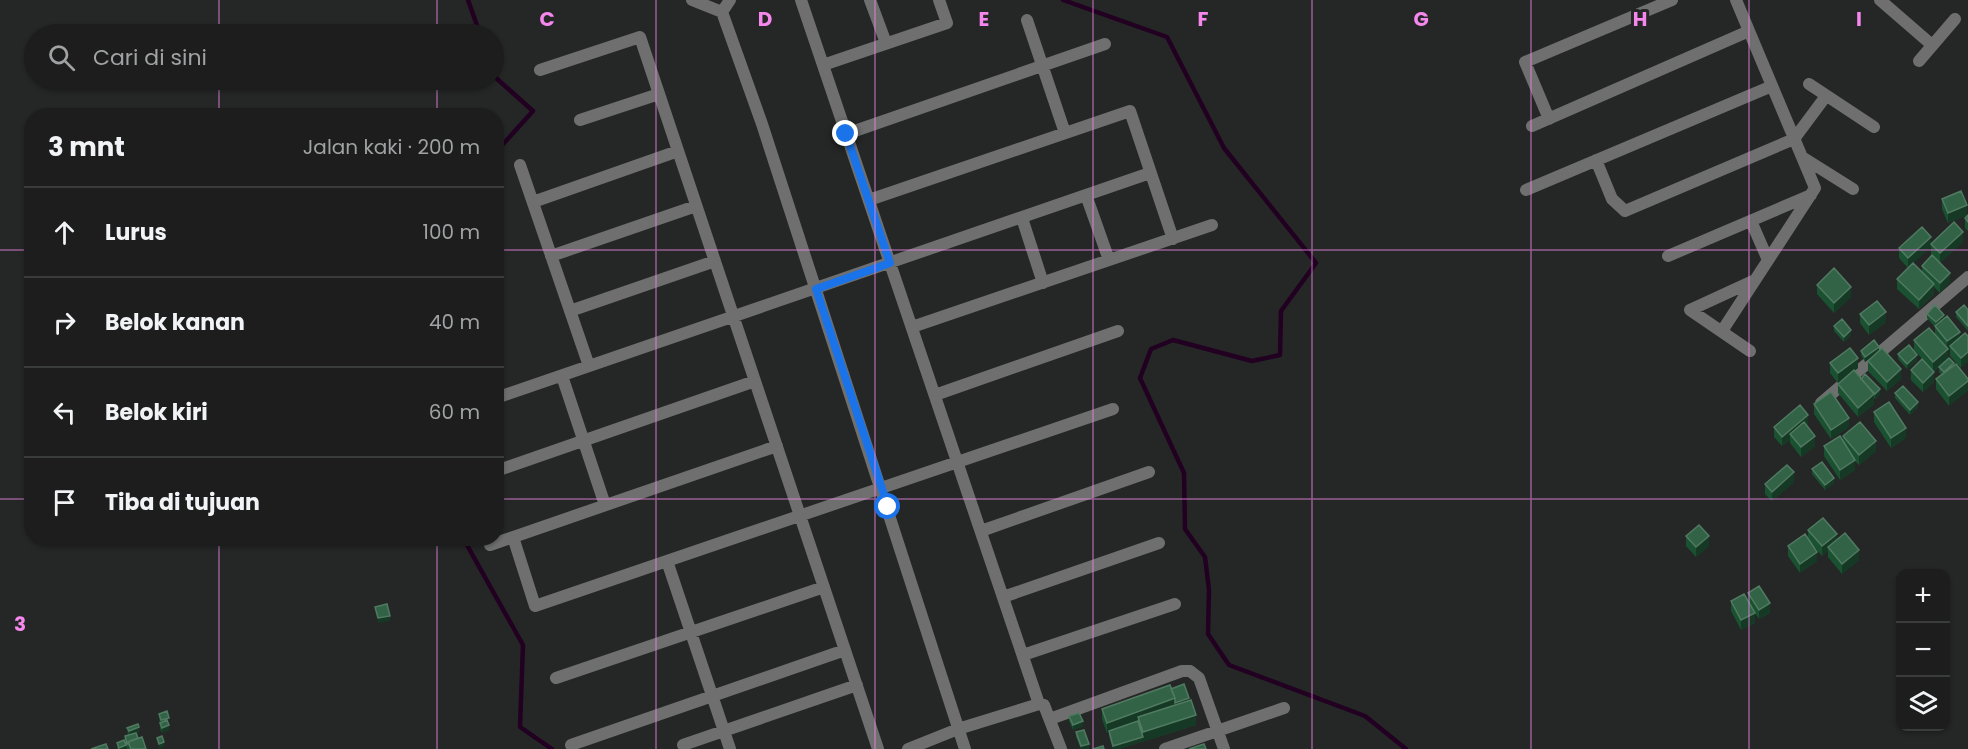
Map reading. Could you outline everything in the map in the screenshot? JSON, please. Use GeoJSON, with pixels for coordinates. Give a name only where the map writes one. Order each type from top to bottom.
{"type":"FeatureCollection","features":[{"type":"Feature","properties":{"kind":"street"},"geometry":{"type":"LineString","coordinates":[[692,0],[722,12],[816,289],[965,749]]}},
{"type":"Feature","properties":{"kind":"street"},"geometry":{"type":"LineString","coordinates":[[722,12],[730,0]]}},
{"type":"Feature","properties":{"kind":"street"},"geometry":{"type":"LineString","coordinates":[[801,0],[1040,704],[1044,705],[1061,749]]}},
{"type":"Feature","properties":{"kind":"street"},"geometry":{"type":"LineString","coordinates":[[870,0],[886,44]]}},
{"type":"Feature","properties":{"kind":"street"},"geometry":{"type":"LineString","coordinates":[[823,65],[947,23],[939,0]]}},
{"type":"Feature","properties":{"kind":"street"},"geometry":{"type":"LineString","coordinates":[[1549,118],[1525,63],[1672,0]]}},
{"type":"Feature","properties":{"kind":"street"},"geometry":{"type":"LineString","coordinates":[[1722,331],[1815,188],[1736,0]]}},
{"type":"Feature","properties":{"kind":"street"},"geometry":{"type":"LineString","coordinates":[[1880,0],[1932,45]]}},
{"type":"Feature","properties":{"kind":"street"},"geometry":{"type":"LineString","coordinates":[[1919,61],[1954,19]]}},
{"type":"Feature","properties":{"kind":"street"},"geometry":{"type":"LineString","coordinates":[[1027,20],[1065,133]]}},
{"type":"Feature","properties":{"kind":"street"},"geometry":{"type":"LineString","coordinates":[[1532,126],[1749,32]]}},
{"type":"Feature","properties":{"kind":"street"},"geometry":{"type":"LineString","coordinates":[[540,70],[640,37],[878,749]]}},
{"type":"Feature","properties":{"kind":"street"},"geometry":{"type":"LineString","coordinates":[[846,134],[1105,44]]}},
{"type":"Feature","properties":{"kind":"street"},"geometry":{"type":"LineString","coordinates":[[1809,84],[1875,127]]}},
{"type":"Feature","properties":{"kind":"street"},"geometry":{"type":"LineString","coordinates":[[1526,190],[1772,86]]}},
{"type":"Feature","properties":{"kind":"street"},"geometry":{"type":"LineString","coordinates":[[580,120],[659,94]]}},
{"type":"Feature","properties":{"kind":"street"},"geometry":{"type":"LineString","coordinates":[[1596,160],[1612,199],[1625,211],[1794,139],[1826,96]]}},
{"type":"Feature","properties":{"kind":"street"},"geometry":{"type":"LineString","coordinates":[[869,200],[1130,111],[1173,238]]}},
{"type":"Feature","properties":{"kind":"street"},"geometry":{"type":"LineString","coordinates":[[533,202],[678,151]]}},
{"type":"Feature","properties":{"kind":"street"},"geometry":{"type":"LineString","coordinates":[[1802,157],[1853,189]]}},
{"type":"Feature","properties":{"kind":"street"},"geometry":{"type":"LineString","coordinates":[[520,165],[589,366]]}},
{"type":"Feature","properties":{"kind":"street"},"geometry":{"type":"LineString","coordinates":[[504,395],[1150,173]]}},
{"type":"Feature","properties":{"kind":"street"},"geometry":{"type":"LineString","coordinates":[[1086,195],[1109,260]]}},
{"type":"Feature","properties":{"kind":"street"},"geometry":{"type":"LineString","coordinates":[[1668,256],[1811,195]]}},
{"type":"Feature","properties":{"kind":"street"},"geometry":{"type":"LineString","coordinates":[[551,256],[696,206]]}},
{"type":"Feature","properties":{"kind":"street"},"geometry":{"type":"LineString","coordinates":[[1022,218],[1042,283]]}},
{"type":"Feature","properties":{"kind":"street"},"geometry":{"type":"LineString","coordinates":[[1751,220],[1768,260]]}},
{"type":"Feature","properties":{"kind":"street"},"geometry":{"type":"LineString","coordinates":[[912,327],[1212,225]]}},
{"type":"Feature","properties":{"kind":"street"},"geometry":{"type":"LineString","coordinates":[[570,311],[715,261]]}},
{"type":"Feature","properties":{"kind":"street"},"geometry":{"type":"LineString","coordinates":[[1815,408],[1968,277]]}},
{"type":"Feature","properties":{"kind":"street"},"geometry":{"type":"LineString","coordinates":[[1750,351],[1690,310],[1754,281]]}},
{"type":"Feature","properties":{"kind":"street"},"geometry":{"type":"LineString","coordinates":[[935,395],[1118,331]]}},
{"type":"Feature","properties":{"kind":"street"},"geometry":{"type":"LineString","coordinates":[[562,376],[605,505]]}},
{"type":"Feature","properties":{"kind":"street"},"geometry":{"type":"LineString","coordinates":[[504,468],[755,381]]}},
{"type":"Feature","properties":{"kind":"street"},"geometry":{"type":"LineString","coordinates":[[513,537],[535,606],[1113,409]]}},
{"type":"Feature","properties":{"kind":"street"},"geometry":{"type":"LineString","coordinates":[[504,540],[777,446]]}},
{"type":"Feature","properties":{"kind":"street"},"geometry":{"type":"LineString","coordinates":[[981,531],[1149,472]]}},
{"type":"Feature","properties":{"kind":"street"},"geometry":{"type":"LineString","coordinates":[[1003,597],[1159,543]]}},
{"type":"Feature","properties":{"kind":"street"},"geometry":{"type":"LineString","coordinates":[[667,561],[730,749]]}},
{"type":"Feature","properties":{"kind":"street"},"geometry":{"type":"LineString","coordinates":[[556,678],[824,587]]}},
{"type":"Feature","properties":{"kind":"street"},"geometry":{"type":"LineString","coordinates":[[1023,655],[1174,604]]}},
{"type":"Feature","properties":{"kind":"street"},"geometry":{"type":"LineString","coordinates":[[571,745],[845,650]]}},
{"type":"Feature","properties":{"kind":"street"},"geometry":{"type":"LineString","coordinates":[[1050,719],[1182,671],[1191,671],[1200,678],[1224,749]]}},
{"type":"Feature","properties":{"kind":"street"},"geometry":{"type":"LineString","coordinates":[[683,745],[857,685]]}},
{"type":"Feature","properties":{"kind":"street"},"geometry":{"type":"LineString","coordinates":[[908,749],[958,729],[1040,704]]}},
{"type":"Feature","properties":{"kind":"street"},"geometry":{"type":"LineString","coordinates":[[1165,749],[1284,708]]}},
{"type":"Feature","properties":{"kind":"building"},"geometry":{"type":"Polygon","coordinates":[[[1961,191],[1967,205],[1948,213],[1942,199],[1961,191]]]}},
{"type":"Feature","properties":{"kind":"building"},"geometry":{"type":"Polygon","coordinates":[[[1954,222],[1963,232],[1940,253],[1931,244],[1954,222]]]}},
{"type":"Feature","properties":{"kind":"building"},"geometry":{"type":"Polygon","coordinates":[[[1922,227],[1931,237],[1908,258],[1899,248],[1922,227]]]}},
{"type":"Feature","properties":{"kind":"building"},"geometry":{"type":"Polygon","coordinates":[[[1932,255],[1950,273],[1940,283],[1922,266],[1932,255]]]}},
{"type":"Feature","properties":{"kind":"building"},"geometry":{"type":"Polygon","coordinates":[[[1913,263],[1934,284],[1919,300],[1897,279],[1913,263]]]}},
{"type":"Feature","properties":{"kind":"building"},"geometry":{"type":"Polygon","coordinates":[[[1834,268],[1851,287],[1834,303],[1817,285],[1834,268]]]}},
{"type":"Feature","properties":{"kind":"building"},"geometry":{"type":"Polygon","coordinates":[[[1877,301],[1886,312],[1869,325],[1860,314],[1877,301]]]}},
{"type":"Feature","properties":{"kind":"building"},"geometry":{"type":"Polygon","coordinates":[[[1935,305],[1944,315],[1936,322],[1927,314],[1935,305]]]}},
{"type":"Feature","properties":{"kind":"building"},"geometry":{"type":"Polygon","coordinates":[[[1964,305],[1968,310],[1968,326],[1956,312],[1964,305]]]}},
{"type":"Feature","properties":{"kind":"building"},"geometry":{"type":"Polygon","coordinates":[[[1947,316],[1960,332],[1947,341],[1935,326],[1947,316]]]}},
{"type":"Feature","properties":{"kind":"building"},"geometry":{"type":"Polygon","coordinates":[[[1842,319],[1851,330],[1844,337],[1834,326],[1842,319]]]}},
{"type":"Feature","properties":{"kind":"building"},"geometry":{"type":"Polygon","coordinates":[[[1929,328],[1948,349],[1933,362],[1914,340],[1929,328]]]}},
{"type":"Feature","properties":{"kind":"building"},"geometry":{"type":"Polygon","coordinates":[[[1965,333],[1968,336],[1968,352],[1961,358],[1950,346],[1965,333]]]}},
{"type":"Feature","properties":{"kind":"building"},"geometry":{"type":"Polygon","coordinates":[[[1874,340],[1879,347],[1865,357],[1861,351],[1874,340]]]}},
{"type":"Feature","properties":{"kind":"building"},"geometry":{"type":"Polygon","coordinates":[[[1909,345],[1917,355],[1907,364],[1898,354],[1909,345]]]}},
{"type":"Feature","properties":{"kind":"building"},"geometry":{"type":"Polygon","coordinates":[[[1850,348],[1858,358],[1838,373],[1830,363],[1850,348]]]}},
{"type":"Feature","properties":{"kind":"building"},"geometry":{"type":"Polygon","coordinates":[[[1882,348],[1901,369],[1887,382],[1868,361],[1882,348]]]}},
{"type":"Feature","properties":{"kind":"building"},"geometry":{"type":"Polygon","coordinates":[[[1949,358],[1954,363],[1944,372],[1939,367],[1949,358]]]}},
{"type":"Feature","properties":{"kind":"building"},"geometry":{"type":"Polygon","coordinates":[[[1922,359],[1934,372],[1923,383],[1911,370],[1922,359]]]}},
{"type":"Feature","properties":{"kind":"building"},"geometry":{"type":"Polygon","coordinates":[[[1956,364],[1968,381],[1949,396],[1936,379],[1956,364]]]}},
{"type":"Feature","properties":{"kind":"building"},"geometry":{"type":"Polygon","coordinates":[[[1854,370],[1874,394],[1858,408],[1838,384],[1854,370]]]}},
{"type":"Feature","properties":{"kind":"building"},"geometry":{"type":"Polygon","coordinates":[[[1865,374],[1880,389],[1875,394],[1861,379],[1865,374]]]}},
{"type":"Feature","properties":{"kind":"building"},"geometry":{"type":"Polygon","coordinates":[[[1903,386],[1918,402],[1910,410],[1895,393],[1903,386]]]}},
{"type":"Feature","properties":{"kind":"building"},"geometry":{"type":"Polygon","coordinates":[[[1831,392],[1849,418],[1831,430],[1814,404],[1831,392]]]}},
{"type":"Feature","properties":{"kind":"building"},"geometry":{"type":"Polygon","coordinates":[[[1889,402],[1906,428],[1891,438],[1874,412],[1889,402]]]}},
{"type":"Feature","properties":{"kind":"building"},"geometry":{"type":"Polygon","coordinates":[[[1800,405],[1808,415],[1782,437],[1774,427],[1800,405]]]}},
{"type":"Feature","properties":{"kind":"building"},"geometry":{"type":"Polygon","coordinates":[[[1804,422],[1815,436],[1801,447],[1790,434],[1804,422]]]}},
{"type":"Feature","properties":{"kind":"building"},"geometry":{"type":"Polygon","coordinates":[[[1860,422],[1876,441],[1859,455],[1843,436],[1860,422]]]}},
{"type":"Feature","properties":{"kind":"building"},"geometry":{"type":"Polygon","coordinates":[[[1840,436],[1855,460],[1840,470],[1824,446],[1840,436]]]}},
{"type":"Feature","properties":{"kind":"building"},"geometry":{"type":"Polygon","coordinates":[[[1822,462],[1834,478],[1825,485],[1812,469],[1822,462]]]}},
{"type":"Feature","properties":{"kind":"building"},"geometry":{"type":"Polygon","coordinates":[[[1787,465],[1794,472],[1772,492],[1765,484],[1787,465]]]}},
{"type":"Feature","properties":{"kind":"building"},"geometry":{"type":"Polygon","coordinates":[[[1823,518],[1837,534],[1822,546],[1808,530],[1823,518]]]}},
{"type":"Feature","properties":{"kind":"building"},"geometry":{"type":"Polygon","coordinates":[[[1699,525],[1709,536],[1696,547],[1686,536],[1699,525]]]}},
{"type":"Feature","properties":{"kind":"building"},"geometry":{"type":"Polygon","coordinates":[[[1845,533],[1859,550],[1842,564],[1828,547],[1845,533]]]}},
{"type":"Feature","properties":{"kind":"building"},"geometry":{"type":"Polygon","coordinates":[[[1805,534],[1817,552],[1800,564],[1788,546],[1805,534]]]}},
{"type":"Feature","properties":{"kind":"building"},"geometry":{"type":"Polygon","coordinates":[[[1759,586],[1770,603],[1759,610],[1748,593],[1759,586]]]}},
{"type":"Feature","properties":{"kind":"building"},"geometry":{"type":"Polygon","coordinates":[[[1744,594],[1755,613],[1741,620],[1731,601],[1744,594]]]}},
{"type":"Feature","properties":{"kind":"building"},"geometry":{"type":"Polygon","coordinates":[[[387,604],[390,616],[378,618],[375,607],[387,604]]]}},
{"type":"Feature","properties":{"kind":"building"},"geometry":{"type":"Polygon","coordinates":[[[1184,684],[1189,698],[1175,703],[1171,689],[1184,684]]]}},
{"type":"Feature","properties":{"kind":"building"},"geometry":{"type":"Polygon","coordinates":[[[1170,685],[1175,698],[1107,723],[1102,709],[1170,685]]]}},
{"type":"Feature","properties":{"kind":"building"},"geometry":{"type":"Polygon","coordinates":[[[1191,700],[1196,715],[1143,732],[1138,717],[1191,700]]]}},
{"type":"Feature","properties":{"kind":"building"},"geometry":{"type":"Polygon","coordinates":[[[167,711],[169,718],[161,720],[159,714],[167,711]]]}},
{"type":"Feature","properties":{"kind":"building"},"geometry":{"type":"Polygon","coordinates":[[[1079,713],[1083,721],[1073,725],[1069,716],[1079,713]]]}},
{"type":"Feature","properties":{"kind":"building"},"geometry":{"type":"Polygon","coordinates":[[[167,720],[169,725],[162,728],[160,723],[167,720]]]}},
{"type":"Feature","properties":{"kind":"building"},"geometry":{"type":"Polygon","coordinates":[[[1138,721],[1143,737],[1113,746],[1109,731],[1138,721]]]}},
{"type":"Feature","properties":{"kind":"building"},"geometry":{"type":"Polygon","coordinates":[[[138,724],[139,727],[129,731],[127,728],[138,724]]]}},
{"type":"Feature","properties":{"kind":"building"},"geometry":{"type":"Polygon","coordinates":[[[1084,730],[1089,744],[1081,746],[1076,732],[1084,730]]]}},
{"type":"Feature","properties":{"kind":"building"},"geometry":{"type":"Polygon","coordinates":[[[136,733],[138,738],[127,744],[125,736],[136,733]]]}},
{"type":"Feature","properties":{"kind":"building"},"geometry":{"type":"Polygon","coordinates":[[[162,736],[164,742],[159,744],[157,738],[162,736]]]}},
{"type":"Feature","properties":{"kind":"building"},"geometry":{"type":"Polygon","coordinates":[[[142,737],[146,749],[131,749],[128,742],[142,737]]]}},
{"type":"Feature","properties":{"kind":"building"},"geometry":{"type":"Polygon","coordinates":[[[124,740],[126,745],[119,748],[117,743],[124,740]]]}},
{"type":"Feature","properties":{"kind":"building"},"geometry":{"type":"Polygon","coordinates":[[[106,744],[108,749],[91,749],[106,744]]]}},
{"type":"Feature","properties":{"kind":"building"},"geometry":{"type":"Polygon","coordinates":[[[1204,744],[1206,749],[1189,749],[1204,744]]]}},
{"type":"Feature","properties":{"kind":"waterway"},"geometry":{"type":"LineString","coordinates":[[468,0],[476,24]]}},
{"type":"Feature","properties":{"kind":"waterway"},"geometry":{"type":"LineString","coordinates":[[1063,0],[1167,37],[1224,148],[1316,263],[1281,311],[1280,355],[1252,361],[1173,340],[1151,349],[1140,378],[1184,473],[1185,529],[1205,557],[1209,590],[1208,634],[1229,665],[1365,716],[1406,749]]}},
{"type":"Feature","properties":{"kind":"waterway"},"geometry":{"type":"LineString","coordinates":[[504,85],[533,111],[504,143]]}},
{"type":"Feature","properties":{"kind":"waterway"},"geometry":{"type":"LineString","coordinates":[[467,546],[523,645],[520,727],[552,749]]}},
{"type":"Feature","properties":{"kind":"route"},"geometry":{"type":"LineString","coordinates":[[846,134],[890,263],[816,289],[888,507]]}}]}
